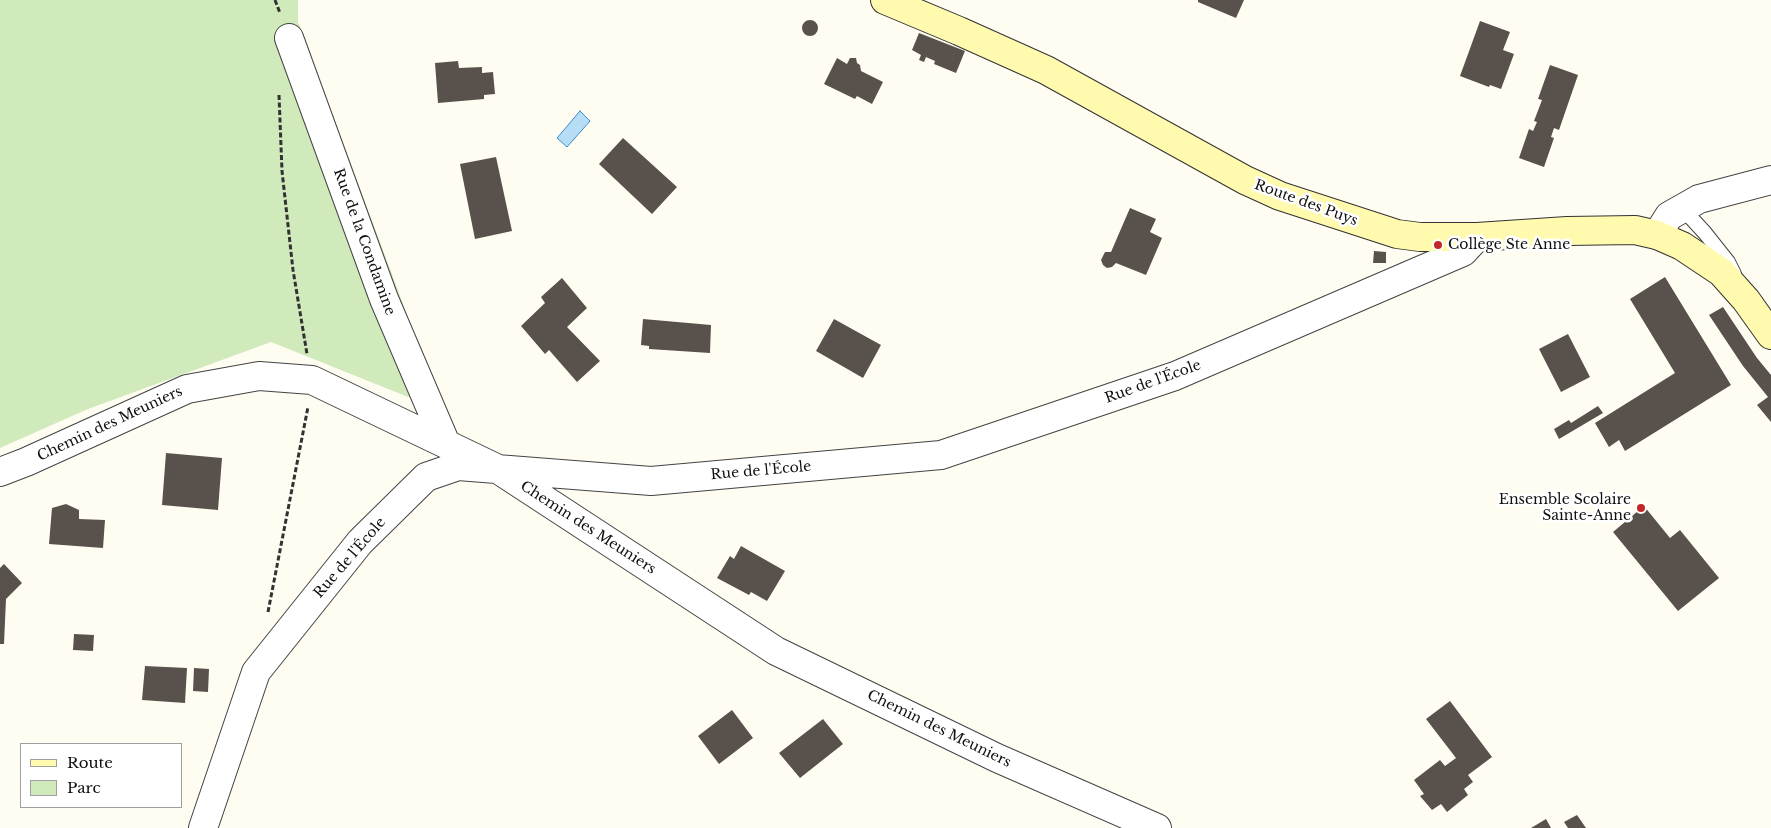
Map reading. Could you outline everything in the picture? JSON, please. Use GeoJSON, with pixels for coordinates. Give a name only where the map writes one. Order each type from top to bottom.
{"type":"FeatureCollection","features":[{"type":"Feature","properties":{"kind":"main road","name":"Route des Puys"},"geometry":{"type":"LineString","coordinates":[[885,0],[1046,70],[1215,164],[1280,196],[1397,234],[1420,237],[1477,237],[1567,231],[1635,230],[1657,235],[1682,246],[1720,272],[1746,300],[1771,335]]}},
{"type":"Feature","properties":{"kind":"street","name":"Rue de la Condamine"},"geometry":{"type":"LineString","coordinates":[[289,38],[384,298],[446,444]]}},
{"type":"Feature","properties":{"kind":"street"},"geometry":{"type":"LineString","coordinates":[[1657,235],[1669,216],[1699,198],[1771,180]]}},
{"type":"Feature","properties":{"kind":"street","name":"Rue de l'École"},"geometry":{"type":"LineString","coordinates":[[203,828],[256,672],[354,549],[426,477],[458,466],[650,481],[941,455],[1175,376],[1464,252],[1477,237]]}},
{"type":"Feature","properties":{"kind":"street","name":"Chemin des Meuniers"},"geometry":{"type":"LineString","coordinates":[[0,472],[26,462],[187,388],[259,376],[312,380],[496,468],[776,651],[997,758],[1157,828]]}},
{"type":"Feature","properties":{"kind":"lane","name":"Route des Puys"},"geometry":{"type":"LineString","coordinates":[[1682,208],[1706,233],[1728,262],[1746,300]]}},
{"type":"Feature","properties":{"kind":"path"},"geometry":{"type":"LineString","coordinates":[[275,0],[289,38]]}},
{"type":"Feature","properties":{"kind":"path"},"geometry":{"type":"LineString","coordinates":[[267,616],[305,426],[312,380],[293,270],[282,171],[280,89]]}},
{"type":"Feature","properties":{"kind":"green space"},"geometry":{"type":"Polygon","coordinates":[[[0,0],[298,0],[298,22],[443,411],[271,342],[88,409],[0,448],[0,0]]]}},
{"type":"Feature","properties":{"kind":"water"},"geometry":{"type":"Polygon","coordinates":[[[580,111],[590,121],[567,147],[557,138],[580,111]]]}},
{"type":"Feature","properties":{"kind":"building"},"geometry":{"type":"Polygon","coordinates":[[[1198,0],[1244,0],[1236,18],[1198,2],[1198,0]]]}},
{"type":"Feature","properties":{"kind":"building"},"geometry":{"type":"Polygon","coordinates":[[[810,20],[816,22],[818,28],[816,34],[810,36],[804,34],[802,28],[804,22],[810,20]]]}},
{"type":"Feature","properties":{"kind":"building"},"geometry":{"type":"Polygon","coordinates":[[[1480,21],[1510,32],[1503,50],[1514,54],[1501,89],[1490,85],[1489,87],[1460,76],[1480,21]]]}},
{"type":"Feature","properties":{"kind":"building"},"geometry":{"type":"Polygon","coordinates":[[[919,33],[965,51],[956,73],[934,64],[935,61],[926,57],[924,62],[919,60],[921,55],[912,50],[919,33]]]}},
{"type":"Feature","properties":{"kind":"building"},"geometry":{"type":"Polygon","coordinates":[[[837,58],[847,64],[850,58],[856,58],[861,71],[883,82],[872,104],[857,96],[855,99],[824,84],[837,58]]]}},
{"type":"Feature","properties":{"kind":"building"},"geometry":{"type":"Polygon","coordinates":[[[458,61],[459,68],[482,67],[482,73],[493,72],[495,94],[484,95],[484,99],[438,103],[435,63],[458,61]]]}},
{"type":"Feature","properties":{"kind":"building"},"geometry":{"type":"Polygon","coordinates":[[[1550,65],[1578,75],[1559,130],[1554,128],[1551,137],[1554,138],[1544,167],[1519,158],[1529,129],[1533,131],[1537,122],[1534,121],[1542,100],[1538,99],[1550,65]]]}},
{"type":"Feature","properties":{"kind":"building"},"geometry":{"type":"Polygon","coordinates":[[[623,138],[677,187],[652,214],[599,164],[623,138]]]}},
{"type":"Feature","properties":{"kind":"building"},"geometry":{"type":"Polygon","coordinates":[[[496,157],[512,231],[475,239],[460,164],[496,157]]]}},
{"type":"Feature","properties":{"kind":"building"},"geometry":{"type":"Polygon","coordinates":[[[1130,208],[1156,219],[1150,232],[1162,238],[1146,275],[1116,263],[1112,267],[1107,268],[1101,260],[1105,252],[1111,252],[1130,208]]]}},
{"type":"Feature","properties":{"kind":"building"},"geometry":{"type":"Polygon","coordinates":[[[1374,251],[1386,252],[1386,263],[1373,263],[1374,251]]]}},
{"type":"Feature","properties":{"kind":"building"},"geometry":{"type":"Polygon","coordinates":[[[1665,277],[1731,385],[1625,451],[1619,440],[1609,447],[1595,423],[1675,373],[1630,299],[1665,277]]]}},
{"type":"Feature","properties":{"kind":"building"},"geometry":{"type":"Polygon","coordinates":[[[562,278],[587,308],[567,327],[600,361],[577,382],[549,350],[545,354],[521,326],[545,303],[541,297],[562,278]]]}},
{"type":"Feature","properties":{"kind":"building"},"geometry":{"type":"Polygon","coordinates":[[[1723,307],[1757,358],[1771,375],[1771,422],[1757,405],[1768,397],[1743,366],[1709,315],[1723,307]]]}},
{"type":"Feature","properties":{"kind":"building"},"geometry":{"type":"Polygon","coordinates":[[[643,319],[711,325],[710,353],[649,349],[649,346],[641,345],[643,319]]]}},
{"type":"Feature","properties":{"kind":"building"},"geometry":{"type":"Polygon","coordinates":[[[834,319],[881,345],[863,378],[816,351],[834,319]]]}},
{"type":"Feature","properties":{"kind":"building"},"geometry":{"type":"Polygon","coordinates":[[[1568,334],[1590,377],[1561,392],[1539,349],[1568,334]]]}},
{"type":"Feature","properties":{"kind":"building"},"geometry":{"type":"Polygon","coordinates":[[[1598,406],[1603,413],[1559,439],[1554,429],[1569,420],[1571,423],[1598,406]]]}},
{"type":"Feature","properties":{"kind":"building"},"geometry":{"type":"Polygon","coordinates":[[[166,453],[222,458],[218,510],[162,505],[166,453]]]}},
{"type":"Feature","properties":{"kind":"building"},"geometry":{"type":"Polygon","coordinates":[[[66,504],[79,510],[79,519],[105,520],[103,548],[49,544],[52,508],[66,504]]]}},
{"type":"Feature","properties":{"kind":"building"},"geometry":{"type":"Polygon","coordinates":[[[1644,506],[1670,538],[1680,530],[1719,578],[1678,611],[1613,532],[1644,506]]]}},
{"type":"Feature","properties":{"kind":"building"},"geometry":{"type":"Polygon","coordinates":[[[741,546],[785,571],[767,601],[751,592],[749,595],[717,578],[730,556],[734,559],[741,546]]]}},
{"type":"Feature","properties":{"kind":"building"},"geometry":{"type":"Polygon","coordinates":[[[4,564],[22,583],[6,599],[4,644],[0,644],[0,568],[4,564]]]}},
{"type":"Feature","properties":{"kind":"building"},"geometry":{"type":"Polygon","coordinates":[[[74,634],[94,635],[93,651],[73,650],[74,634]]]}},
{"type":"Feature","properties":{"kind":"building"},"geometry":{"type":"Polygon","coordinates":[[[145,666],[187,668],[185,703],[142,700],[145,666]]]}},
{"type":"Feature","properties":{"kind":"building"},"geometry":{"type":"Polygon","coordinates":[[[194,668],[209,669],[208,692],[193,691],[194,668]]]}},
{"type":"Feature","properties":{"kind":"building"},"geometry":{"type":"Polygon","coordinates":[[[1450,701],[1492,757],[1468,775],[1473,782],[1464,789],[1468,795],[1447,812],[1441,804],[1432,810],[1420,796],[1424,794],[1414,780],[1440,760],[1445,766],[1456,758],[1426,719],[1450,701]]]}},
{"type":"Feature","properties":{"kind":"building"},"geometry":{"type":"Polygon","coordinates":[[[732,710],[753,738],[719,764],[698,736],[732,710]]]}},
{"type":"Feature","properties":{"kind":"building"},"geometry":{"type":"Polygon","coordinates":[[[823,719],[843,744],[800,778],[779,753],[823,719]]]}},
{"type":"Feature","properties":{"kind":"building"},"geometry":{"type":"Polygon","coordinates":[[[1577,815],[1586,828],[1568,828],[1564,822],[1577,815]]]}},
{"type":"Feature","properties":{"kind":"building"},"geometry":{"type":"Polygon","coordinates":[[[1546,819],[1551,828],[1531,828],[1546,819]]]}},
{"type":"Feature","properties":{"kind":"place","name":"Collège Ste Anne"},"geometry":{"type":"Point","coordinates":[1438,245]}},
{"type":"Feature","properties":{"kind":"place","name":"Ensemble Scolaire Sainte-Anne"},"geometry":{"type":"Point","coordinates":[1641,508]}}]}
